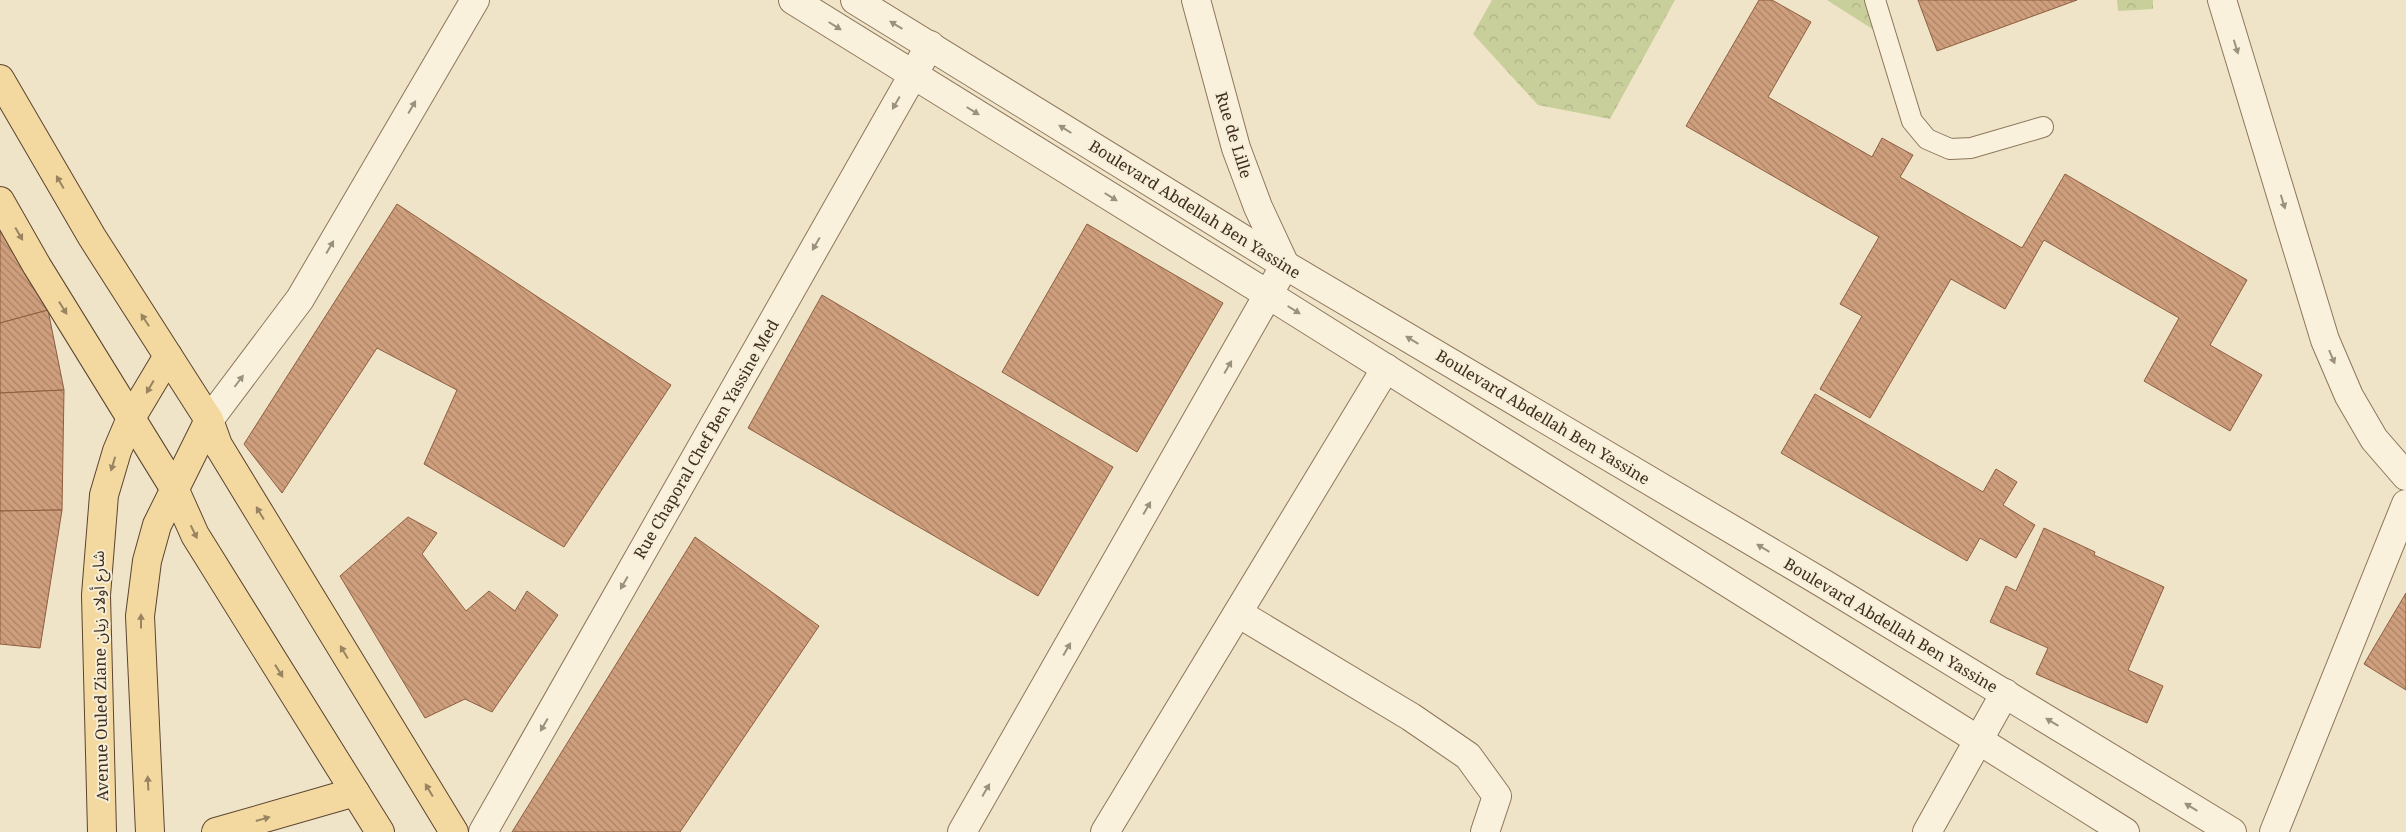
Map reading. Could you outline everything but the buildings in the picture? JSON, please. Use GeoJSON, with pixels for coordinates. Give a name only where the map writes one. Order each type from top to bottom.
{"type":"FeatureCollection","features":[{"type":"Feature","properties":{"kind":"main road"},"geometry":{"type":"LineString","coordinates":[[0,79],[92,237],[209,420],[218,445],[454,832]]}},
{"type":"Feature","properties":{"kind":"main road"},"geometry":{"type":"LineString","coordinates":[[0,201],[174,488],[195,536],[380,832]]}},
{"type":"Feature","properties":{"kind":"main road","name":"Avenue Ouled Ziane شارع أولاد زيان"},"geometry":{"type":"LineString","coordinates":[[102,832],[96,595],[98,549],[104,495],[117,451],[131,418],[168,356]]}},
{"type":"Feature","properties":{"kind":"main road"},"geometry":{"type":"LineString","coordinates":[[150,832],[140,616],[147,561],[157,525],[209,420]]}},
{"type":"Feature","properties":{"kind":"main road"},"geometry":{"type":"LineString","coordinates":[[216,832],[355,792]]}},
{"type":"Feature","properties":{"kind":"street"},"geometry":{"type":"LineString","coordinates":[[209,420],[300,298],[475,0]]}},
{"type":"Feature","properties":{"kind":"street","name":"Boulevard Abdellah Ben Yassine"},"geometry":{"type":"LineString","coordinates":[[793,0],[1386,368],[1977,741],[2125,832]]}},
{"type":"Feature","properties":{"kind":"street","name":"Boulevard Abdellah Ben Yassine"},"geometry":{"type":"LineString","coordinates":[[855,0],[1285,265],[2005,693],[2232,832]]}},
{"type":"Feature","properties":{"kind":"street","name":"Rue de Lille"},"geometry":{"type":"LineString","coordinates":[[1196,0],[1236,148],[1258,207],[1285,265]]}},
{"type":"Feature","properties":{"kind":"street"},"geometry":{"type":"LineString","coordinates":[[2222,0],[2325,340],[2349,396],[2374,440],[2406,476]]}},
{"type":"Feature","properties":{"kind":"street","name":"Rue Chaporal Chef Ben Yassine Med"},"geometry":{"type":"LineString","coordinates":[[483,832],[930,46]]}},
{"type":"Feature","properties":{"kind":"street"},"geometry":{"type":"LineString","coordinates":[[962,832],[1285,265]]}},
{"type":"Feature","properties":{"kind":"street"},"geometry":{"type":"LineString","coordinates":[[1105,832],[1386,368]]}},
{"type":"Feature","properties":{"kind":"street"},"geometry":{"type":"LineString","coordinates":[[2274,832],[2406,504]]}},
{"type":"Feature","properties":{"kind":"street"},"geometry":{"type":"LineString","coordinates":[[1238,613],[1411,717],[1468,756],[1497,796],[1485,832]]}},
{"type":"Feature","properties":{"kind":"street"},"geometry":{"type":"LineString","coordinates":[[1927,832],[2005,693]]}},
{"type":"Feature","properties":{"kind":"lane"},"geometry":{"type":"LineString","coordinates":[[1875,0],[1912,121],[1927,139],[1950,149],[1971,148],[2043,127]]}},
{"type":"Feature","properties":{"kind":"green space"},"geometry":{"type":"Polygon","coordinates":[[[1492,0],[1675,0],[1610,119],[1538,105],[1473,34],[1492,0]]]}},
{"type":"Feature","properties":{"kind":"green space"},"geometry":{"type":"Polygon","coordinates":[[[1827,0],[1868,0],[1880,34],[1827,0]]]}},
{"type":"Feature","properties":{"kind":"green space"},"geometry":{"type":"Polygon","coordinates":[[[2117,0],[2153,0],[2153,9],[2118,11],[2117,0]]]}}]}
